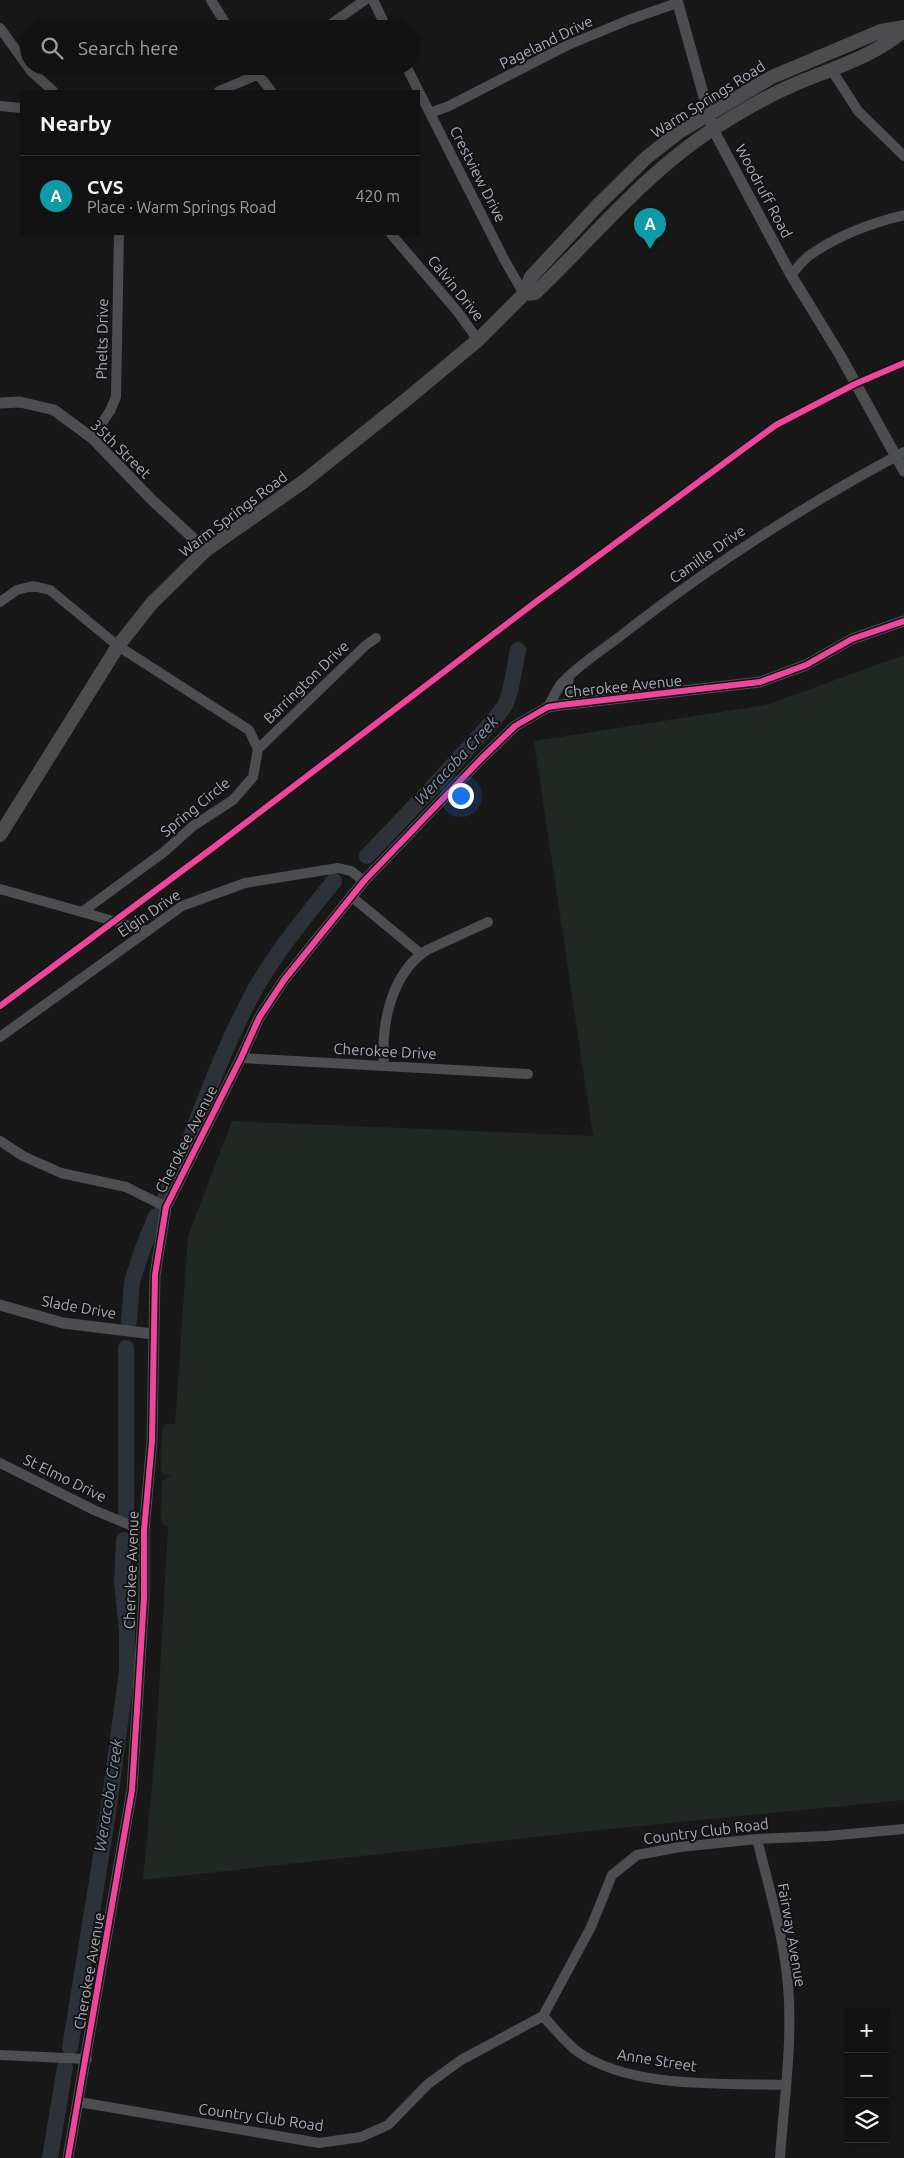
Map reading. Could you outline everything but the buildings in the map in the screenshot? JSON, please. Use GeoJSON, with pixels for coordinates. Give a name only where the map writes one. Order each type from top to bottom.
{"type":"FeatureCollection","features":[{"type":"Feature","properties":{"kind":"main road","name":"Warm Springs Road"},"geometry":{"type":"LineString","coordinates":[[0,835],[118,646],[152,603],[206,550],[303,482],[414,394],[478,340],[524,294],[532,277],[542,264],[629,174],[679,132],[772,77],[881,32],[904,29]]}},
{"type":"Feature","properties":{"kind":"main road","name":"Warm Springs Road"},"geometry":{"type":"LineString","coordinates":[[524,294],[535,293],[640,185],[678,152],[713,129],[777,92],[889,43],[904,29]]}},
{"type":"Feature","properties":{"kind":"street"},"geometry":{"type":"LineString","coordinates":[[211,0],[223,20]]}},
{"type":"Feature","properties":{"kind":"street"},"geometry":{"type":"LineString","coordinates":[[337,20],[365,0]]}},
{"type":"Feature","properties":{"kind":"street"},"geometry":{"type":"LineString","coordinates":[[373,0],[383,20]]}},
{"type":"Feature","properties":{"kind":"street","name":"Pageland Drive"},"geometry":{"type":"LineString","coordinates":[[430,113],[449,106],[568,45],[677,2]]}},
{"type":"Feature","properties":{"kind":"street","name":"Woodruff Road"},"geometry":{"type":"LineString","coordinates":[[677,2],[713,129],[791,275],[840,355],[855,384],[900,454],[904,471]]}},
{"type":"Feature","properties":{"kind":"street"},"geometry":{"type":"LineString","coordinates":[[0,28],[20,56]]}},
{"type":"Feature","properties":{"kind":"street"},"geometry":{"type":"LineString","coordinates":[[831,69],[858,111],[904,156]]}},
{"type":"Feature","properties":{"kind":"street"},"geometry":{"type":"LineString","coordinates":[[35,75],[52,90]]}},
{"type":"Feature","properties":{"kind":"street"},"geometry":{"type":"LineString","coordinates":[[221,90],[248,75]]}},
{"type":"Feature","properties":{"kind":"street"},"geometry":{"type":"LineString","coordinates":[[258,75],[270,90]]}},
{"type":"Feature","properties":{"kind":"street","name":"Crestview Drive"},"geometry":{"type":"LineString","coordinates":[[411,75],[418,90]]}},
{"type":"Feature","properties":{"kind":"street","name":"Crestview Drive"},"geometry":{"type":"LineString","coordinates":[[420,93],[524,294]]}},
{"type":"Feature","properties":{"kind":"street"},"geometry":{"type":"LineString","coordinates":[[0,106],[20,108]]}},
{"type":"Feature","properties":{"kind":"street"},"geometry":{"type":"LineString","coordinates":[[791,275],[809,256],[832,242],[878,222],[904,215]]}},
{"type":"Feature","properties":{"kind":"street","name":"Phelts Drive"},"geometry":{"type":"LineString","coordinates":[[92,438],[110,411],[116,397],[119,235]]}},
{"type":"Feature","properties":{"kind":"street","name":"Calvin Drive"},"geometry":{"type":"LineString","coordinates":[[392,235],[457,311],[478,340]]}},
{"type":"Feature","properties":{"kind":"street","name":"35th Street"},"geometry":{"type":"LineString","coordinates":[[0,403],[20,402],[54,410],[92,438],[152,500],[206,550]]}},
{"type":"Feature","properties":{"kind":"street","name":"Camille Drive"},"geometry":{"type":"LineString","coordinates":[[548,708],[560,686],[579,667],[670,599],[748,544],[802,509],[900,454]]}},
{"type":"Feature","properties":{"kind":"street"},"geometry":{"type":"LineString","coordinates":[[0,602],[17,590],[33,586],[50,590],[118,646],[249,730],[258,748]]}},
{"type":"Feature","properties":{"kind":"street","name":"Cherokee Avenue"},"geometry":{"type":"LineString","coordinates":[[68,2158],[87,2059],[132,1790],[144,1598],[144,1531],[152,1441],[155,1275],[166,1207],[241,1058],[259,1018],[271,999],[364,881],[515,726],[548,708],[576,703],[760,682],[806,665],[852,639],[904,622]]}},
{"type":"Feature","properties":{"kind":"street","name":"Barrington Drive"},"geometry":{"type":"LineString","coordinates":[[258,748],[366,645],[376,638]]}},
{"type":"Feature","properties":{"kind":"street"},"geometry":{"type":"LineString","coordinates":[[568,678],[568,686],[576,703]]}},
{"type":"Feature","properties":{"kind":"street","name":"Spring Circle"},"geometry":{"type":"LineString","coordinates":[[82,912],[164,852],[193,826],[233,800],[253,777],[258,748]]}},
{"type":"Feature","properties":{"kind":"street","name":"Elgin Drive"},"geometry":{"type":"LineString","coordinates":[[0,1037],[182,906],[245,883],[338,868],[351,870],[364,881]]}},
{"type":"Feature","properties":{"kind":"street"},"geometry":{"type":"LineString","coordinates":[[0,889],[147,931]]}},
{"type":"Feature","properties":{"kind":"street"},"geometry":{"type":"LineString","coordinates":[[352,897],[421,954]]}},
{"type":"Feature","properties":{"kind":"street"},"geometry":{"type":"LineString","coordinates":[[384,1066],[382,1042],[395,988],[403,975],[421,954],[453,936],[488,922]]}},
{"type":"Feature","properties":{"kind":"street","name":"Cherokee Drive"},"geometry":{"type":"LineString","coordinates":[[241,1058],[528,1074]]}},
{"type":"Feature","properties":{"kind":"street"},"geometry":{"type":"LineString","coordinates":[[0,1141],[24,1156],[61,1173],[126,1187],[166,1207]]}},
{"type":"Feature","properties":{"kind":"street","name":"Slade Drive"},"geometry":{"type":"LineString","coordinates":[[0,1305],[63,1323],[153,1334]]}},
{"type":"Feature","properties":{"kind":"street","name":"St Elmo Drive"},"geometry":{"type":"LineString","coordinates":[[0,1463],[94,1510],[144,1531]]}},
{"type":"Feature","properties":{"kind":"street","name":"Country Club Road"},"geometry":{"type":"LineString","coordinates":[[79,2102],[318,2143],[340,2142],[361,2138],[388,2125],[428,2084],[461,2060],[543,2016],[591,1927],[612,1875],[637,1855],[680,1847],[757,1839],[827,1836],[904,1829]]}},
{"type":"Feature","properties":{"kind":"street","name":"Fairway Avenue"},"geometry":{"type":"LineString","coordinates":[[757,1839],[778,1925],[787,1976],[790,2035],[780,2158]]}},
{"type":"Feature","properties":{"kind":"street","name":"Anne Street"},"geometry":{"type":"LineString","coordinates":[[543,2016],[576,2051],[612,2069],[679,2082],[785,2085]]}},
{"type":"Feature","properties":{"kind":"street"},"geometry":{"type":"LineString","coordinates":[[0,2055],[87,2059]]}},
{"type":"Feature","properties":{"kind":"shaded area"},"geometry":{"type":"Polygon","coordinates":[[[904,655],[904,1800],[609,1829],[143,1880],[156,1743],[168,1527],[161,1523],[162,1481],[171,1475],[165,1475],[161,1471],[162,1429],[167,1424],[175,1424],[188,1236],[232,1121],[593,1136],[534,741],[766,705],[904,655]]]}},
{"type":"Feature","properties":{"kind":"waterway","name":"Weracoba Creek"},"geometry":{"type":"LineString","coordinates":[[367,856],[431,789],[494,720],[506,704],[518,650]]}},
{"type":"Feature","properties":{"kind":"waterway","name":"Weracoba Creek"},"geometry":{"type":"LineString","coordinates":[[187,1146],[224,1053],[259,983],[289,938],[334,881]]}},
{"type":"Feature","properties":{"kind":"waterway","name":"Weracoba Creek"},"geometry":{"type":"LineString","coordinates":[[165,1197],[183,1156]]}},
{"type":"Feature","properties":{"kind":"waterway","name":"Weracoba Creek"},"geometry":{"type":"LineString","coordinates":[[129,1321],[132,1282],[156,1216]]}},
{"type":"Feature","properties":{"kind":"waterway","name":"Weracoba Creek"},"geometry":{"type":"LineString","coordinates":[[126,1348],[126,1511]]}},
{"type":"Feature","properties":{"kind":"waterway","name":"Weracoba Creek"},"geometry":{"type":"LineString","coordinates":[[70,2048],[108,1813],[127,1671],[127,1631],[122,1582],[124,1540]]}},
{"type":"Feature","properties":{"kind":"waterway","name":"Weracoba Creek"},"geometry":{"type":"LineString","coordinates":[[50,2158],[65,2067]]}},
{"type":"Feature","properties":{"kind":"cycle path"},"geometry":{"type":"LineString","coordinates":[[0,1006],[214,847],[537,601],[776,425],[855,384],[904,363]]}},
{"type":"Feature","properties":{"kind":"cycle path"},"geometry":{"type":"LineString","coordinates":[[68,2158],[132,1790],[144,1598],[144,1531],[152,1441],[155,1275],[166,1207],[241,1058],[259,1018],[284,980],[364,881],[515,726],[548,707],[760,682],[806,665],[852,639],[904,621]]}},
{"type":"Feature","properties":{"kind":"place","name":"CVS"},"geometry":{"type":"Point","coordinates":[650,249]}}]}
